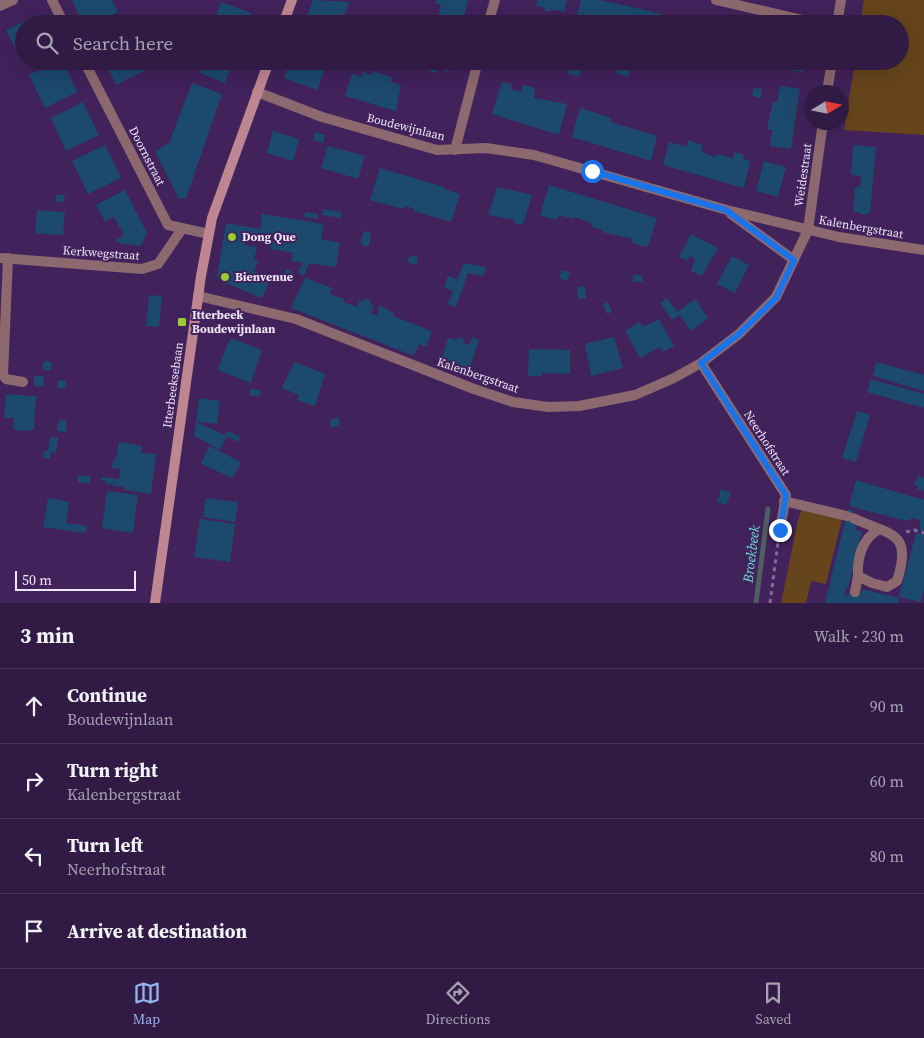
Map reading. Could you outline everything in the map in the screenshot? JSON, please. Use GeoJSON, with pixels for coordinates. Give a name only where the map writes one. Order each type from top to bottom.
{"type":"FeatureCollection","features":[{"type":"Feature","properties":{"kind":"main road"},"geometry":{"type":"LineString","coordinates":[[286,15],[292,0]]}},
{"type":"Feature","properties":{"kind":"main road","name":"Itterbeeksebaan"},"geometry":{"type":"LineString","coordinates":[[155,603],[198,296],[209,234],[226,177],[266,70]]}},
{"type":"Feature","properties":{"kind":"street"},"geometry":{"type":"LineString","coordinates":[[0,6],[13,0]]}},
{"type":"Feature","properties":{"kind":"street"},"geometry":{"type":"LineString","coordinates":[[52,0],[60,15]]}},
{"type":"Feature","properties":{"kind":"street"},"geometry":{"type":"LineString","coordinates":[[490,15],[494,0]]}},
{"type":"Feature","properties":{"kind":"street"},"geometry":{"type":"LineString","coordinates":[[716,0],[781,15]]}},
{"type":"Feature","properties":{"kind":"street"},"geometry":{"type":"LineString","coordinates":[[838,15],[841,0]]}},
{"type":"Feature","properties":{"kind":"street","name":"Doornstraat"},"geometry":{"type":"LineString","coordinates":[[89,70],[168,225],[209,234]]}},
{"type":"Feature","properties":{"kind":"street"},"geometry":{"type":"LineString","coordinates":[[455,150],[476,70]]}},
{"type":"Feature","properties":{"kind":"street"},"geometry":{"type":"LineString","coordinates":[[828,85],[831,70]]}},
{"type":"Feature","properties":{"kind":"street","name":"Boudewijnlaan"},"geometry":{"type":"LineString","coordinates":[[257,92],[322,117],[437,150],[486,148],[534,155],[726,210],[808,230]]}},
{"type":"Feature","properties":{"kind":"street","name":"Weidestraat"},"geometry":{"type":"LineString","coordinates":[[808,230],[822,130]]}},
{"type":"Feature","properties":{"kind":"street","name":"Boudewijnlaan"},"geometry":{"type":"LineString","coordinates":[[726,210],[794,260]]}},
{"type":"Feature","properties":{"kind":"street","name":"Kerkwegstraat"},"geometry":{"type":"LineString","coordinates":[[4,258],[142,269],[158,264],[182,229]]}},
{"type":"Feature","properties":{"kind":"street","name":"Kalenbergstraat"},"geometry":{"type":"LineString","coordinates":[[198,296],[296,319],[474,390],[514,402],[534,405],[580,406],[635,395],[674,378],[701,363],[739,334],[776,298],[808,230],[839,237],[924,250]]}},
{"type":"Feature","properties":{"kind":"street"},"geometry":{"type":"LineString","coordinates":[[4,258],[3,375],[6,379],[23,382]]}},
{"type":"Feature","properties":{"kind":"street","name":"Neerhofstraat"},"geometry":{"type":"LineString","coordinates":[[701,363],[786,495],[780,530]]}},
{"type":"Feature","properties":{"kind":"street"},"geometry":{"type":"LineString","coordinates":[[784,501],[850,517],[896,537],[902,546],[903,562],[897,582],[887,587],[872,583],[858,576]]}},
{"type":"Feature","properties":{"kind":"street"},"geometry":{"type":"LineString","coordinates":[[855,592],[863,544],[868,535],[878,530]]}},
{"type":"Feature","properties":{"kind":"path"},"geometry":{"type":"LineString","coordinates":[[770,603],[780,530]]}},
{"type":"Feature","properties":{"kind":"shaded area"},"geometry":{"type":"Polygon","coordinates":[[[864,0],[924,0],[924,135],[844,130],[849,130],[849,99],[854,70],[909,70],[909,15],[862,15],[864,0]]]}},
{"type":"Feature","properties":{"kind":"shaded area"},"geometry":{"type":"Polygon","coordinates":[[[802,508],[842,519],[826,584],[811,581],[806,603],[781,603],[798,520],[802,508]]]}},
{"type":"Feature","properties":{"kind":"building"},"geometry":{"type":"Polygon","coordinates":[[[72,0],[112,0],[118,12],[112,15],[79,15],[72,0]]]}},
{"type":"Feature","properties":{"kind":"building"},"geometry":{"type":"Polygon","coordinates":[[[313,0],[349,2],[344,15],[307,15],[313,0]]]}},
{"type":"Feature","properties":{"kind":"building"},"geometry":{"type":"Polygon","coordinates":[[[436,0],[468,0],[464,15],[438,15],[441,5],[435,3],[436,0]]]}},
{"type":"Feature","properties":{"kind":"building"},"geometry":{"type":"Polygon","coordinates":[[[538,0],[567,0],[564,12],[550,9],[549,12],[544,11],[545,8],[536,6],[538,0]]]}},
{"type":"Feature","properties":{"kind":"building"},"geometry":{"type":"Polygon","coordinates":[[[581,0],[600,0],[663,14],[663,15],[577,15],[581,0]]]}},
{"type":"Feature","properties":{"kind":"building"},"geometry":{"type":"Polygon","coordinates":[[[221,2],[251,13],[250,15],[216,15],[221,2]]]}},
{"type":"Feature","properties":{"kind":"building"},"geometry":{"type":"Polygon","coordinates":[[[15,26],[15,48],[6,30],[15,26]]]}},
{"type":"Feature","properties":{"kind":"building"},"geometry":{"type":"Polygon","coordinates":[[[39,70],[67,70],[77,92],[45,108],[29,75],[39,70]]]}},
{"type":"Feature","properties":{"kind":"building"},"geometry":{"type":"Polygon","coordinates":[[[109,70],[146,70],[116,85],[109,70]]]}},
{"type":"Feature","properties":{"kind":"building"},"geometry":{"type":"Polygon","coordinates":[[[201,70],[230,70],[225,83],[200,73],[201,70]]]}},
{"type":"Feature","properties":{"kind":"building"},"geometry":{"type":"Polygon","coordinates":[[[287,70],[325,70],[317,90],[284,78],[287,70]]]}},
{"type":"Feature","properties":{"kind":"building"},"geometry":{"type":"Polygon","coordinates":[[[426,70],[437,70],[437,73],[426,70]]]}},
{"type":"Feature","properties":{"kind":"building"},"geometry":{"type":"Polygon","coordinates":[[[569,70],[581,70],[579,77],[568,74],[569,70]]]}},
{"type":"Feature","properties":{"kind":"building"},"geometry":{"type":"Polygon","coordinates":[[[617,70],[630,71],[628,77],[616,73],[617,70]]]}},
{"type":"Feature","properties":{"kind":"building"},"geometry":{"type":"Polygon","coordinates":[[[786,70],[803,70],[803,72],[786,70]]]}},
{"type":"Feature","properties":{"kind":"building"},"geometry":{"type":"Polygon","coordinates":[[[373,71],[392,77],[391,82],[401,85],[396,111],[345,96],[352,74],[361,77],[362,72],[372,75],[373,71]]]}},
{"type":"Feature","properties":{"kind":"building"},"geometry":{"type":"Polygon","coordinates":[[[502,82],[512,84],[511,89],[521,92],[523,85],[535,88],[534,98],[567,104],[559,135],[492,114],[502,82]]]}},
{"type":"Feature","properties":{"kind":"building"},"geometry":{"type":"Polygon","coordinates":[[[192,83],[222,94],[186,198],[179,199],[155,151],[169,143],[192,83]]]}},
{"type":"Feature","properties":{"kind":"building"},"geometry":{"type":"Polygon","coordinates":[[[780,86],[800,89],[791,149],[770,146],[772,130],[767,129],[773,101],[777,102],[780,86]]]}},
{"type":"Feature","properties":{"kind":"building"},"geometry":{"type":"Polygon","coordinates":[[[754,88],[762,89],[761,98],[752,96],[754,88]]]}},
{"type":"Feature","properties":{"kind":"building"},"geometry":{"type":"Polygon","coordinates":[[[83,102],[99,135],[66,151],[51,118],[83,102]]]}},
{"type":"Feature","properties":{"kind":"building"},"geometry":{"type":"Polygon","coordinates":[[[580,108],[611,118],[611,122],[657,136],[651,161],[572,137],[580,108]]]}},
{"type":"Feature","properties":{"kind":"building"},"geometry":{"type":"Polygon","coordinates":[[[273,131],[299,139],[293,161],[267,153],[273,131]]]}},
{"type":"Feature","properties":{"kind":"building"},"geometry":{"type":"Polygon","coordinates":[[[315,132],[325,135],[323,143],[313,140],[315,132]]]}},
{"type":"Feature","properties":{"kind":"building"},"geometry":{"type":"Polygon","coordinates":[[[688,140],[703,145],[701,152],[716,157],[717,154],[733,158],[735,152],[744,155],[743,159],[750,161],[744,188],[663,165],[669,142],[687,147],[688,140]]]}},
{"type":"Feature","properties":{"kind":"building"},"geometry":{"type":"Polygon","coordinates":[[[105,145],[121,178],[88,194],[72,161],[105,145]]]}},
{"type":"Feature","properties":{"kind":"building"},"geometry":{"type":"Polygon","coordinates":[[[853,145],[876,147],[870,213],[865,215],[853,211],[855,187],[860,187],[861,176],[851,175],[853,145]]]}},
{"type":"Feature","properties":{"kind":"building"},"geometry":{"type":"Polygon","coordinates":[[[328,146],[365,156],[358,179],[321,168],[328,146]]]}},
{"type":"Feature","properties":{"kind":"building"},"geometry":{"type":"Polygon","coordinates":[[[764,161],[786,167],[778,197],[756,191],[764,161]]]}},
{"type":"Feature","properties":{"kind":"building"},"geometry":{"type":"Polygon","coordinates":[[[380,168],[444,187],[444,189],[460,194],[451,222],[414,211],[414,209],[406,206],[404,209],[370,200],[380,168]]]}},
{"type":"Feature","properties":{"kind":"building"},"geometry":{"type":"Polygon","coordinates":[[[549,185],[657,218],[649,244],[647,247],[632,243],[633,239],[602,232],[603,230],[591,227],[592,224],[589,222],[574,217],[573,219],[559,215],[557,220],[540,216],[549,185]]]}},
{"type":"Feature","properties":{"kind":"building"},"geometry":{"type":"Polygon","coordinates":[[[497,187],[532,195],[523,225],[514,223],[515,220],[488,215],[497,187]]]}},
{"type":"Feature","properties":{"kind":"building"},"geometry":{"type":"Polygon","coordinates":[[[125,190],[147,233],[141,246],[118,243],[116,240],[124,235],[114,217],[105,221],[96,205],[125,190]]]}},
{"type":"Feature","properties":{"kind":"building"},"geometry":{"type":"Polygon","coordinates":[[[56,195],[65,195],[64,202],[55,202],[56,195]]]}},
{"type":"Feature","properties":{"kind":"building"},"geometry":{"type":"Polygon","coordinates":[[[323,209],[342,212],[341,218],[322,215],[323,209]]]}},
{"type":"Feature","properties":{"kind":"building"},"geometry":{"type":"Polygon","coordinates":[[[37,210],[65,212],[63,235],[35,233],[37,210]]]}},
{"type":"Feature","properties":{"kind":"building"},"geometry":{"type":"Polygon","coordinates":[[[305,212],[318,214],[318,219],[304,217],[305,212]]]}},
{"type":"Feature","properties":{"kind":"building"},"geometry":{"type":"Polygon","coordinates":[[[262,214],[324,224],[321,239],[340,243],[336,267],[291,261],[293,253],[270,249],[272,240],[247,236],[245,245],[257,247],[254,260],[258,261],[254,271],[271,278],[262,298],[219,280],[217,276],[226,223],[260,229],[262,214]]]}},
{"type":"Feature","properties":{"kind":"building"},"geometry":{"type":"Polygon","coordinates":[[[364,231],[371,232],[369,246],[362,246],[362,243],[360,243],[364,231]]]}},
{"type":"Feature","properties":{"kind":"building"},"geometry":{"type":"Polygon","coordinates":[[[691,234],[718,248],[702,276],[691,271],[695,259],[690,256],[687,261],[679,257],[691,234]]]}},
{"type":"Feature","properties":{"kind":"building"},"geometry":{"type":"Polygon","coordinates":[[[410,255],[418,257],[416,265],[407,262],[410,255]]]}},
{"type":"Feature","properties":{"kind":"building"},"geometry":{"type":"Polygon","coordinates":[[[732,256],[749,265],[735,293],[717,284],[732,256]]]}},
{"type":"Feature","properties":{"kind":"building"},"geometry":{"type":"Polygon","coordinates":[[[303,261],[309,263],[304,276],[298,273],[303,261]]]}},
{"type":"Feature","properties":{"kind":"building"},"geometry":{"type":"Polygon","coordinates":[[[464,263],[486,267],[483,276],[468,273],[456,307],[448,304],[453,291],[444,287],[448,276],[457,279],[454,287],[464,263]]]}},
{"type":"Feature","properties":{"kind":"building"},"geometry":{"type":"Polygon","coordinates":[[[287,269],[294,273],[289,280],[282,275],[287,269]]]}},
{"type":"Feature","properties":{"kind":"building"},"geometry":{"type":"Polygon","coordinates":[[[562,270],[570,273],[567,281],[559,278],[562,270]]]}},
{"type":"Feature","properties":{"kind":"building"},"geometry":{"type":"Polygon","coordinates":[[[633,275],[642,275],[642,282],[633,282],[633,275]]]}},
{"type":"Feature","properties":{"kind":"building"},"geometry":{"type":"Polygon","coordinates":[[[305,278],[332,288],[330,294],[344,299],[343,302],[357,307],[360,300],[363,301],[365,298],[371,301],[370,304],[374,305],[371,313],[377,316],[379,305],[394,313],[393,316],[432,332],[426,347],[419,344],[414,356],[291,308],[305,278]]]}},
{"type":"Feature","properties":{"kind":"building"},"geometry":{"type":"Polygon","coordinates":[[[585,286],[586,298],[578,299],[577,287],[585,286]]]}},
{"type":"Feature","properties":{"kind":"building"},"geometry":{"type":"Polygon","coordinates":[[[149,295],[162,296],[159,327],[146,326],[149,295]]]}},
{"type":"Feature","properties":{"kind":"building"},"geometry":{"type":"Polygon","coordinates":[[[667,298],[677,312],[695,299],[708,318],[691,331],[679,315],[672,320],[660,303],[667,298]]]}},
{"type":"Feature","properties":{"kind":"building"},"geometry":{"type":"Polygon","coordinates":[[[608,302],[612,312],[607,314],[603,304],[608,302]]]}},
{"type":"Feature","properties":{"kind":"building"},"geometry":{"type":"Polygon","coordinates":[[[659,319],[674,346],[663,352],[660,347],[640,358],[625,331],[640,322],[643,327],[659,319]]]}},
{"type":"Feature","properties":{"kind":"building"},"geometry":{"type":"Polygon","coordinates":[[[458,337],[465,339],[463,343],[470,345],[472,337],[479,340],[467,376],[440,365],[448,338],[456,340],[458,337]]]}},
{"type":"Feature","properties":{"kind":"building"},"geometry":{"type":"Polygon","coordinates":[[[614,337],[623,368],[591,376],[585,344],[614,337]]]}},
{"type":"Feature","properties":{"kind":"building"},"geometry":{"type":"Polygon","coordinates":[[[231,338],[262,350],[251,383],[218,370],[231,338]]]}},
{"type":"Feature","properties":{"kind":"building"},"geometry":{"type":"Polygon","coordinates":[[[529,349],[570,350],[570,374],[542,373],[542,376],[528,376],[529,349]]]}},
{"type":"Feature","properties":{"kind":"building"},"geometry":{"type":"Polygon","coordinates":[[[45,361],[49,361],[52,366],[51,370],[45,371],[42,368],[42,364],[45,361]]]}},
{"type":"Feature","properties":{"kind":"building"},"geometry":{"type":"Polygon","coordinates":[[[294,362],[325,374],[315,406],[297,400],[299,395],[282,388],[294,362]]]}},
{"type":"Feature","properties":{"kind":"building"},"geometry":{"type":"Polygon","coordinates":[[[876,362],[924,375],[924,391],[873,376],[876,362]]]}},
{"type":"Feature","properties":{"kind":"building"},"geometry":{"type":"Polygon","coordinates":[[[34,376],[44,376],[43,387],[34,386],[34,376]]]}},
{"type":"Feature","properties":{"kind":"building"},"geometry":{"type":"Polygon","coordinates":[[[871,379],[924,394],[924,408],[867,392],[871,379]]]}},
{"type":"Feature","properties":{"kind":"building"},"geometry":{"type":"Polygon","coordinates":[[[58,380],[66,381],[65,389],[57,388],[58,380]]]}},
{"type":"Feature","properties":{"kind":"building"},"geometry":{"type":"Polygon","coordinates":[[[250,389],[261,390],[260,396],[249,395],[250,389]]]}},
{"type":"Feature","properties":{"kind":"building"},"geometry":{"type":"Polygon","coordinates":[[[6,394],[36,396],[34,430],[17,431],[13,428],[14,418],[4,418],[6,394]]]}},
{"type":"Feature","properties":{"kind":"building"},"geometry":{"type":"Polygon","coordinates":[[[199,398],[220,401],[217,424],[196,422],[199,398]]]}},
{"type":"Feature","properties":{"kind":"building"},"geometry":{"type":"Polygon","coordinates":[[[857,411],[870,415],[856,462],[842,458],[857,411]]]}},
{"type":"Feature","properties":{"kind":"building"},"geometry":{"type":"Polygon","coordinates":[[[338,417],[341,424],[332,428],[329,421],[338,417]]]}},
{"type":"Feature","properties":{"kind":"building"},"geometry":{"type":"Polygon","coordinates":[[[61,420],[67,421],[66,432],[57,431],[58,423],[61,420]]]}},
{"type":"Feature","properties":{"kind":"building"},"geometry":{"type":"Polygon","coordinates":[[[196,422],[225,435],[227,431],[241,437],[238,442],[227,436],[220,450],[194,436],[196,422]]]}},
{"type":"Feature","properties":{"kind":"building"},"geometry":{"type":"Polygon","coordinates":[[[50,437],[58,438],[56,453],[51,452],[50,459],[43,458],[44,451],[48,451],[50,437]]]}},
{"type":"Feature","properties":{"kind":"building"},"geometry":{"type":"Polygon","coordinates":[[[119,442],[142,446],[141,453],[156,454],[151,494],[124,490],[124,487],[113,486],[113,483],[106,485],[106,481],[101,480],[101,477],[119,479],[120,469],[111,468],[114,459],[116,459],[119,442]]]}},
{"type":"Feature","properties":{"kind":"building"},"geometry":{"type":"Polygon","coordinates":[[[209,446],[241,462],[233,478],[201,464],[209,446]]]}},
{"type":"Feature","properties":{"kind":"building"},"geometry":{"type":"Polygon","coordinates":[[[78,475],[91,477],[90,484],[78,482],[78,475]]]}},
{"type":"Feature","properties":{"kind":"building"},"geometry":{"type":"Polygon","coordinates":[[[918,476],[924,478],[924,491],[917,489],[918,486],[914,485],[918,476]]]}},
{"type":"Feature","properties":{"kind":"building"},"geometry":{"type":"Polygon","coordinates":[[[856,480],[924,500],[924,531],[920,530],[920,520],[911,518],[910,521],[898,519],[849,506],[856,480]]]}},
{"type":"Feature","properties":{"kind":"building"},"geometry":{"type":"Polygon","coordinates":[[[721,489],[731,493],[726,505],[717,502],[721,489]]]}},
{"type":"Feature","properties":{"kind":"building"},"geometry":{"type":"Polygon","coordinates":[[[107,491],[138,495],[133,533],[102,528],[107,491]]]}},
{"type":"Feature","properties":{"kind":"building"},"geometry":{"type":"Polygon","coordinates":[[[48,498],[69,502],[66,523],[87,526],[86,533],[43,527],[48,498]]]}},
{"type":"Feature","properties":{"kind":"building"},"geometry":{"type":"Polygon","coordinates":[[[206,498],[238,502],[235,522],[203,517],[206,498]]]}},
{"type":"Feature","properties":{"kind":"building"},"geometry":{"type":"Polygon","coordinates":[[[848,509],[854,511],[851,521],[857,523],[856,530],[862,531],[848,589],[846,588],[844,595],[848,596],[849,591],[861,594],[862,589],[899,598],[898,603],[825,603],[848,509]]]}},
{"type":"Feature","properties":{"kind":"building"},"geometry":{"type":"Polygon","coordinates":[[[200,519],[235,524],[230,562],[194,557],[200,519]]]}},
{"type":"Feature","properties":{"kind":"building"},"geometry":{"type":"Polygon","coordinates":[[[916,533],[924,535],[924,588],[921,602],[899,597],[916,533]]]}},
{"type":"Feature","properties":{"kind":"waterway","name":"Broekbeek"},"geometry":{"type":"LineString","coordinates":[[756,603],[768,509]]}},
{"type":"Feature","properties":{"kind":"place","name":"Dong Que"},"geometry":{"type":"Point","coordinates":[232,237]}},
{"type":"Feature","properties":{"kind":"place","name":"Bienvenue"},"geometry":{"type":"Point","coordinates":[225,277]}},
{"type":"Feature","properties":{"kind":"place","name":"Itterbeek Boudewijnlaan"},"geometry":{"type":"Point","coordinates":[182,322]}},
{"type":"Feature","properties":{"kind":"route"},"geometry":{"type":"LineString","coordinates":[[592,171],[726,210],[794,260],[776,298],[739,334],[701,363],[786,495],[780,530]]}}]}
